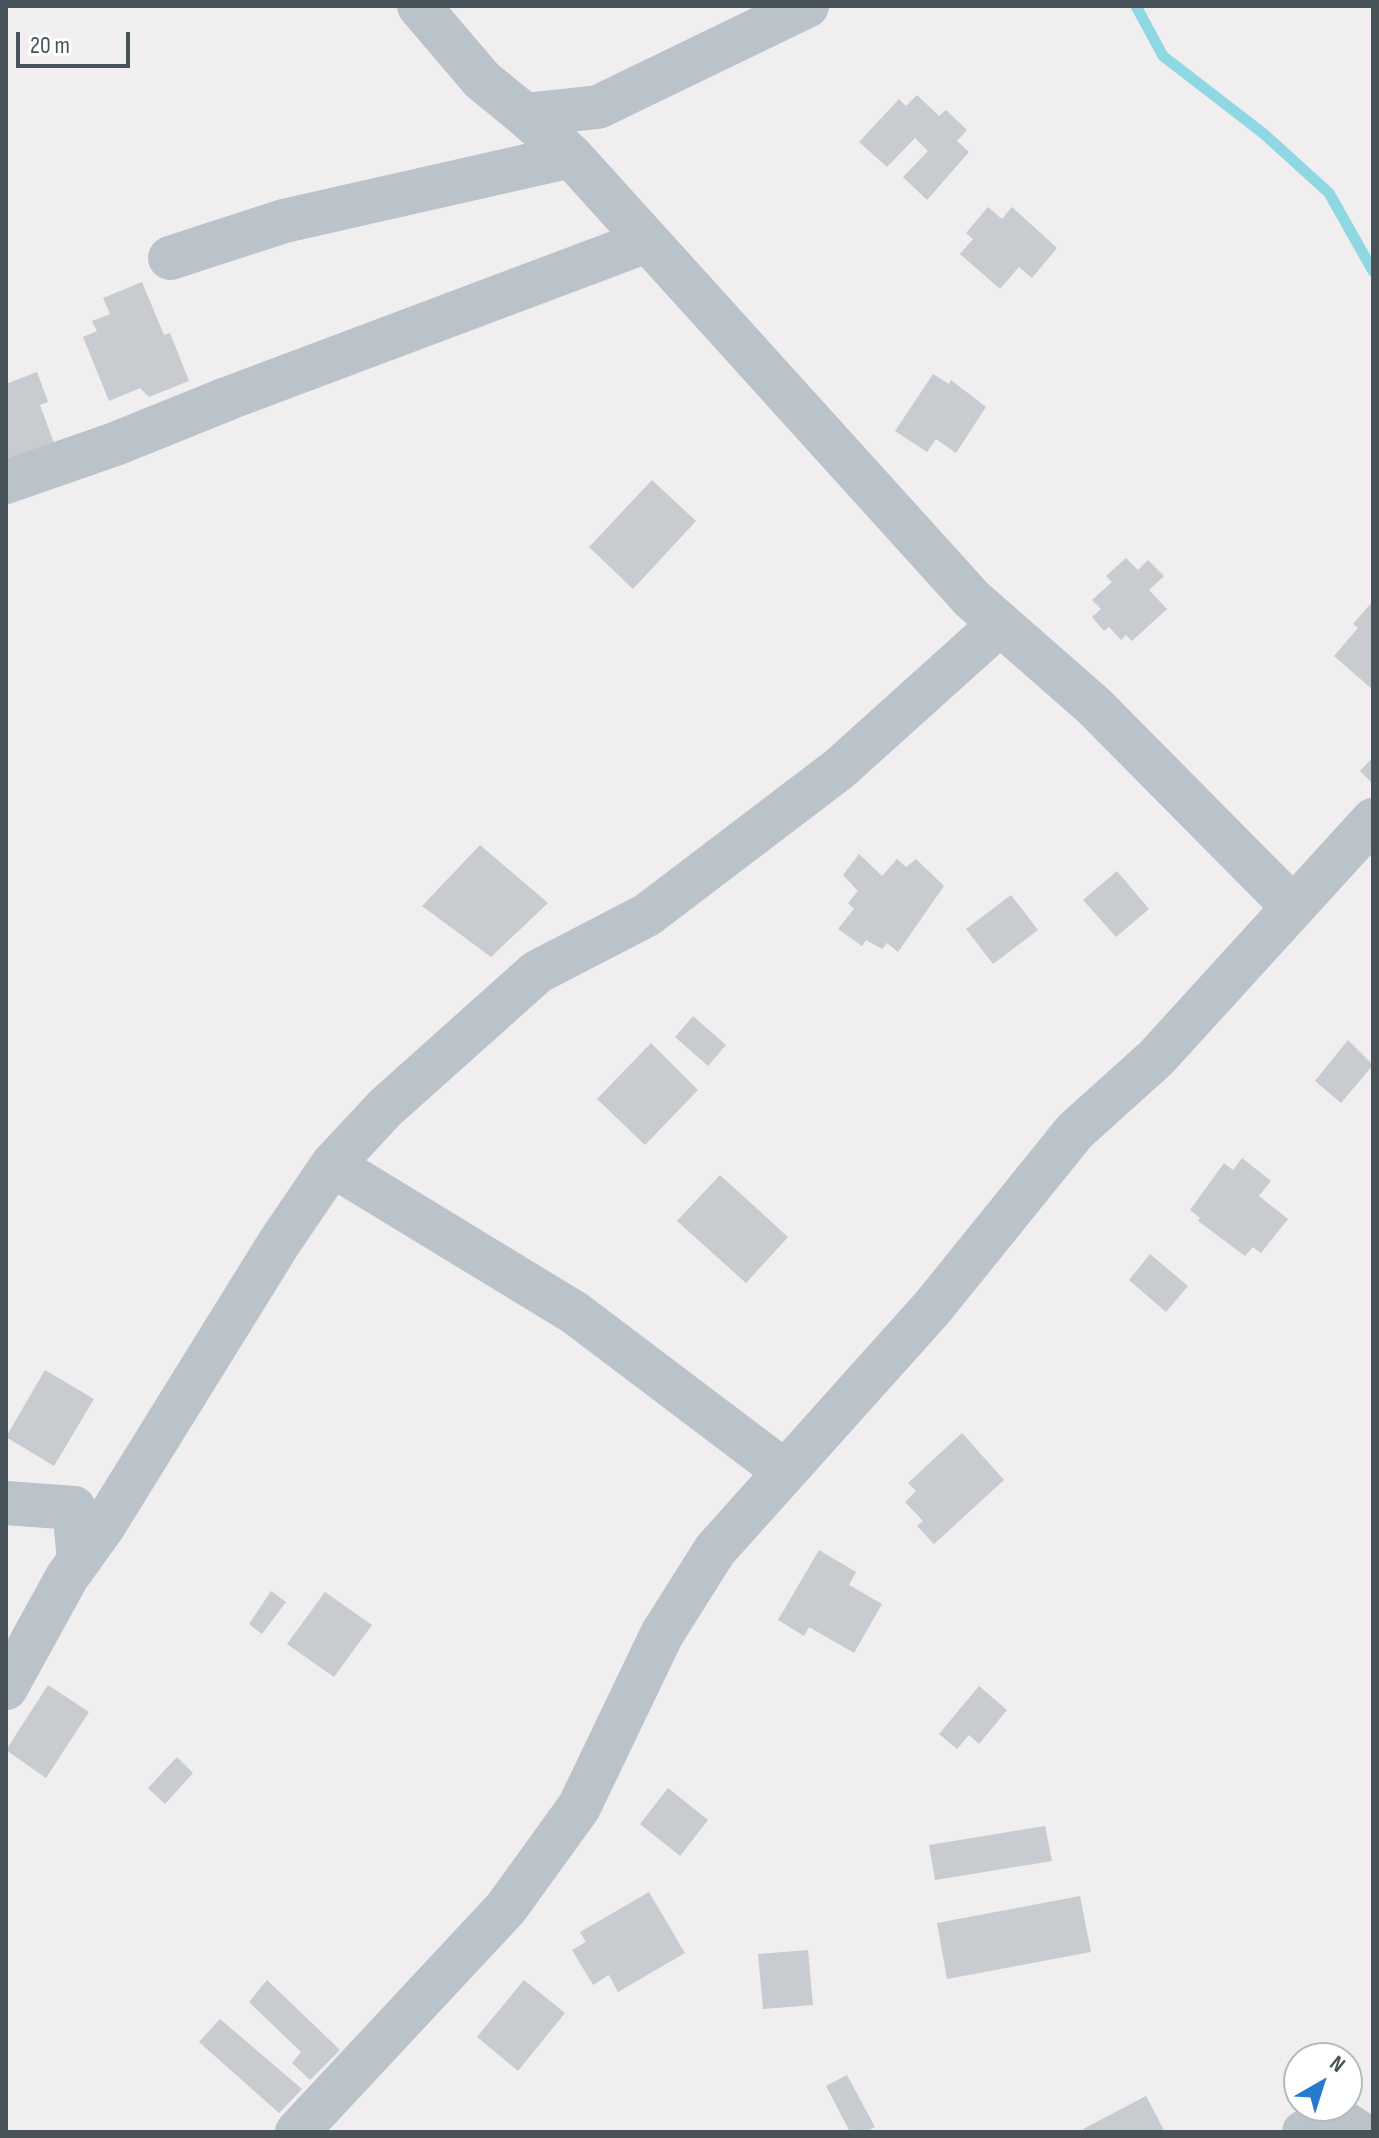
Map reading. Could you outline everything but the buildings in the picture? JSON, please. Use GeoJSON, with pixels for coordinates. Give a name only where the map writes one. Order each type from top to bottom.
{"type":"FeatureCollection","features":[{"type":"Feature","properties":{"kind":"street"},"geometry":{"type":"LineString","coordinates":[[419,6],[482,80],[571,156],[972,599],[1094,706],[1292,906]]}},
{"type":"Feature","properties":{"kind":"street"},"geometry":{"type":"LineString","coordinates":[[525,115],[598,107],[807,6]]}},
{"type":"Feature","properties":{"kind":"street"},"geometry":{"type":"LineString","coordinates":[[170,258],[284,221],[571,156]]}},
{"type":"Feature","properties":{"kind":"street"},"geometry":{"type":"LineString","coordinates":[[6,482],[115,444],[647,241]]}},
{"type":"Feature","properties":{"kind":"street"},"geometry":{"type":"LineString","coordinates":[[6,1688],[79,1560],[332,1165],[385,1108],[537,972],[647,915],[839,769],[1000,624]]}},
{"type":"Feature","properties":{"kind":"street"},"geometry":{"type":"LineString","coordinates":[[297,2132],[506,1908],[579,1807],[662,1634],[715,1550],[932,1308],[1075,1131],[1156,1058],[1373,820]]}},
{"type":"Feature","properties":{"kind":"street"},"geometry":{"type":"LineString","coordinates":[[332,1165],[575,1313],[784,1471]]}},
{"type":"Feature","properties":{"kind":"street"},"geometry":{"type":"LineString","coordinates":[[6,1503],[74,1508],[79,1560]]}},
{"type":"Feature","properties":{"kind":"street"},"geometry":{"type":"LineString","coordinates":[[1304,2132],[1335,2117],[1358,2132]]}},
{"type":"Feature","properties":{"kind":"waterway"},"geometry":{"type":"LineString","coordinates":[[1136,6],[1163,56],[1264,134],[1329,193],[1373,271]]}}]}
